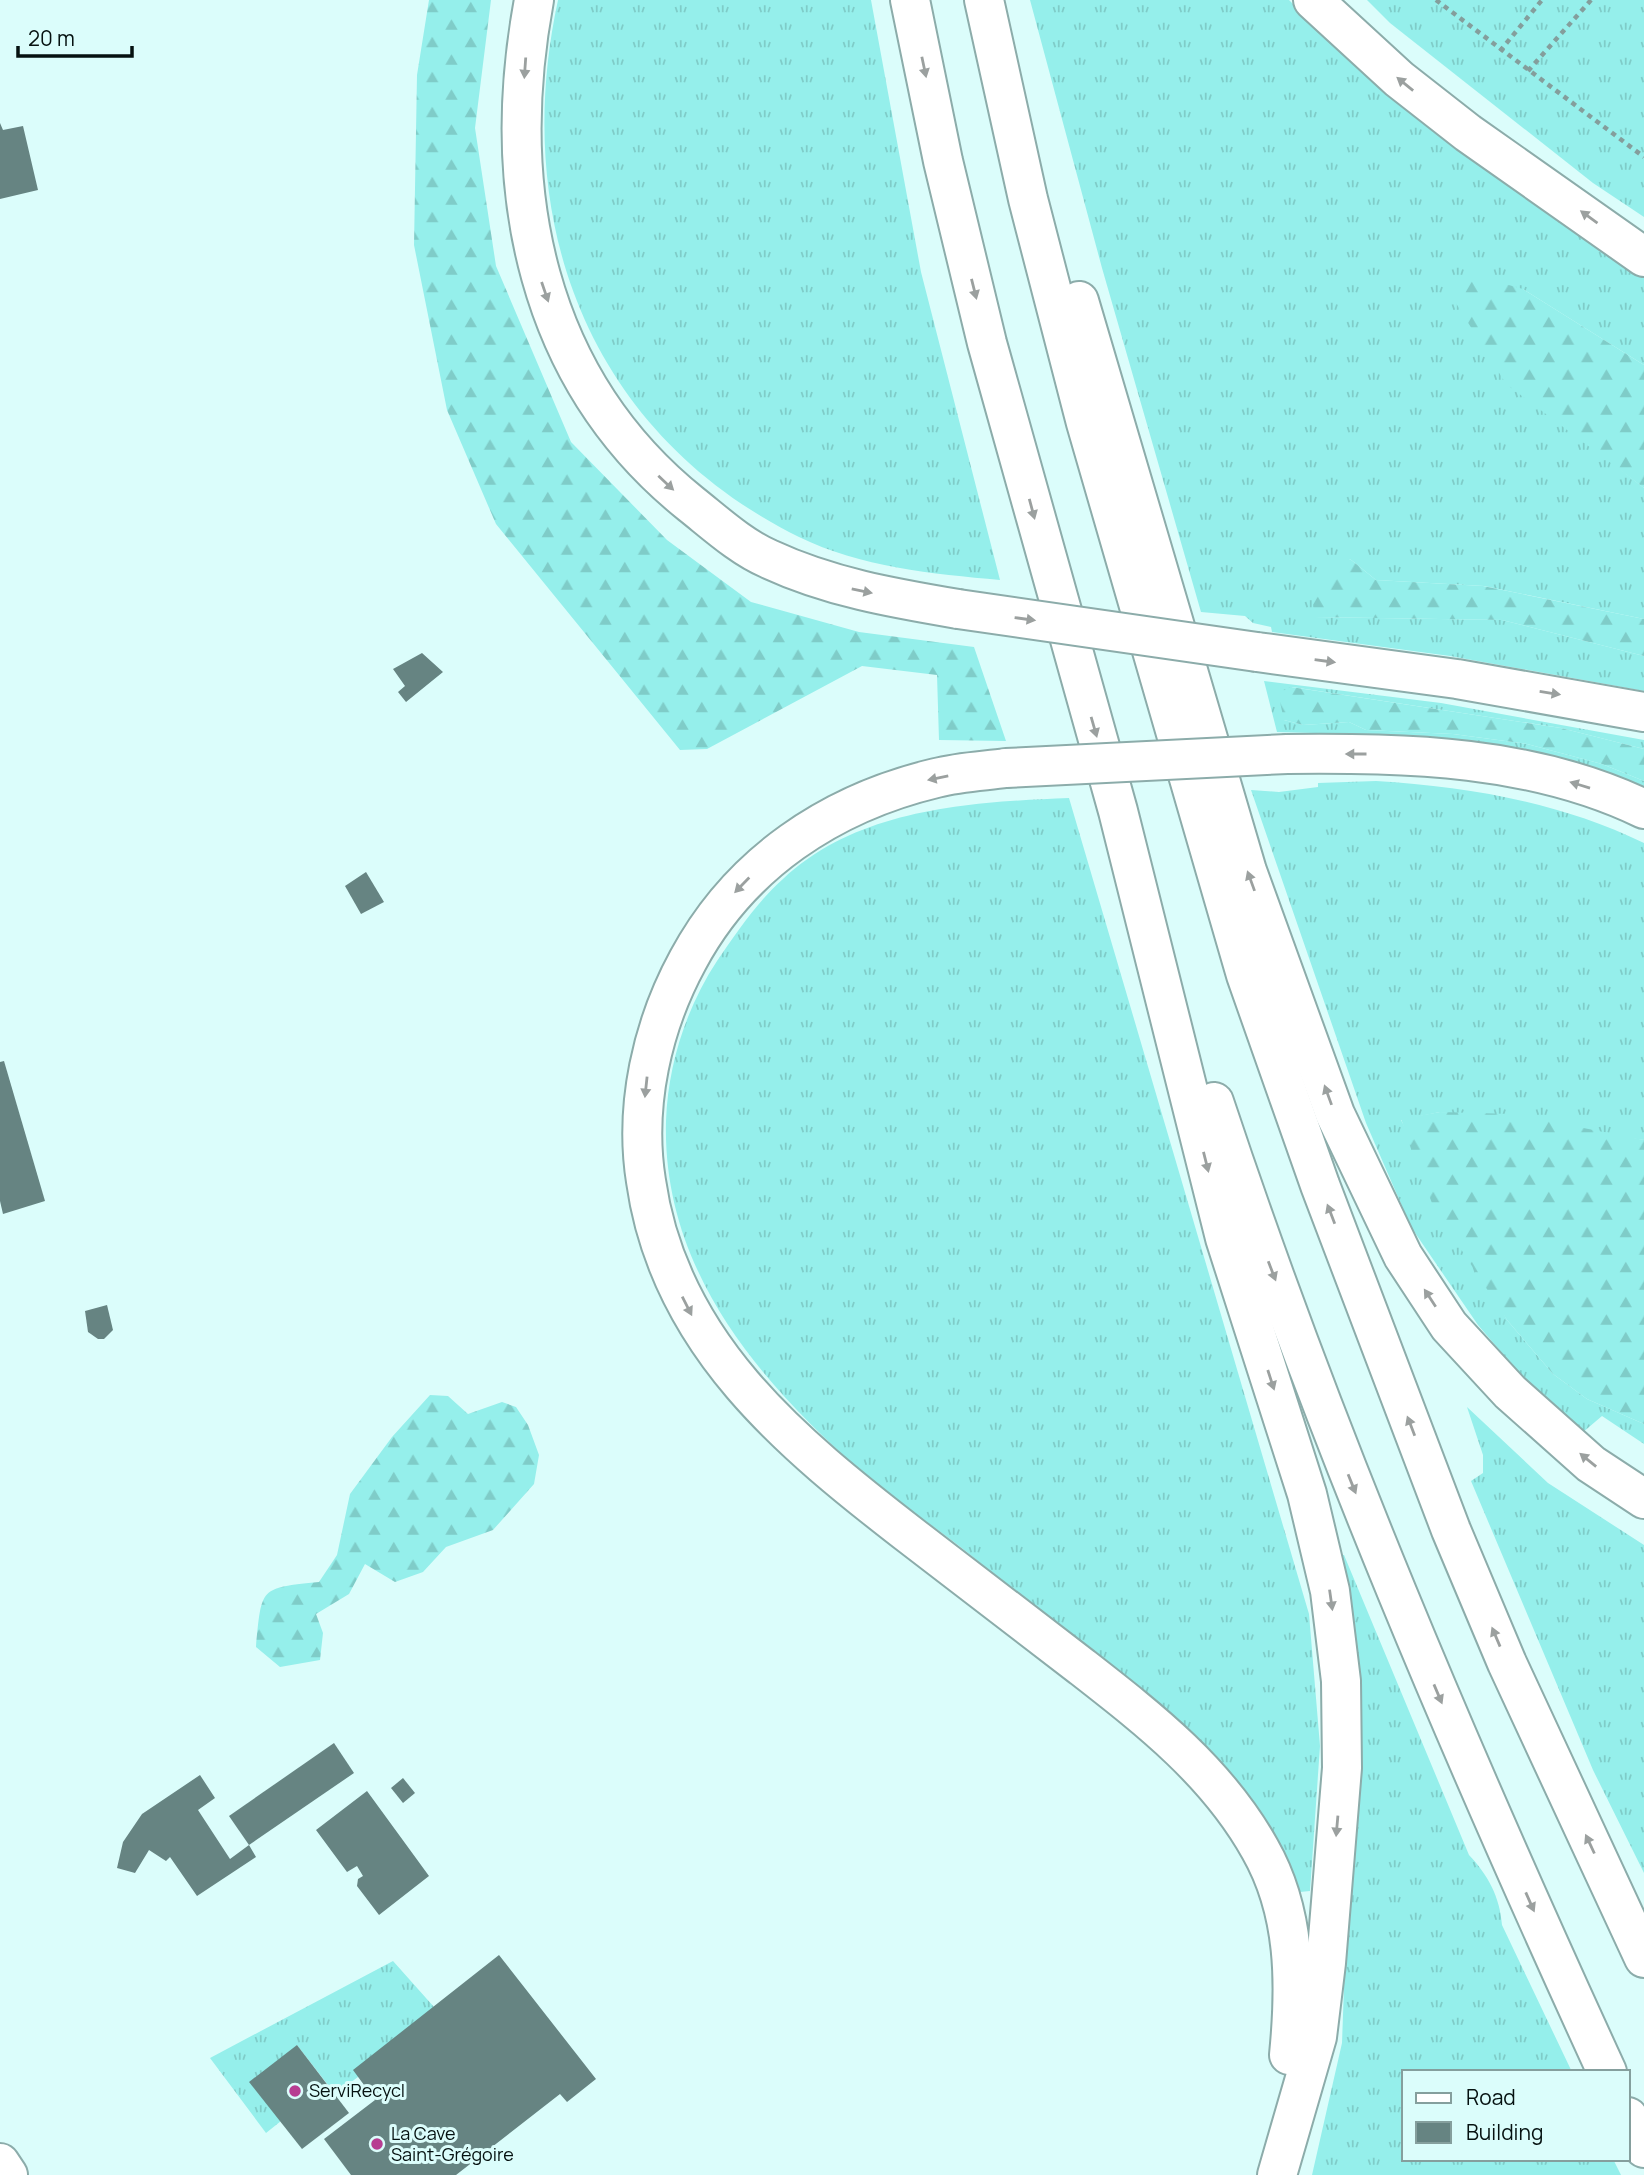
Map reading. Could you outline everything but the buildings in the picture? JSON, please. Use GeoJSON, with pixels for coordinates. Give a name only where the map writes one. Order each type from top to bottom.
{"type":"FeatureCollection","features":[{"type":"Feature","properties":{"kind":"main road"},"geometry":{"type":"LineString","coordinates":[[534,0],[525,64],[523,120],[528,225],[545,295],[576,366],[596,400],[627,441],[664,481],[728,533],[766,558],[842,587],[958,609],[1470,681],[1644,712]]}},
{"type":"Feature","properties":{"kind":"main road"},"geometry":{"type":"LineString","coordinates":[[909,0],[943,160],[988,343],[1118,811],[1224,1238],[1307,1494],[1330,1591],[1341,1681],[1342,1768],[1317,2037],[1278,2169]]}},
{"type":"Feature","properties":{"kind":"main road"},"geometry":{"type":"LineString","coordinates":[[985,0],[1115,417],[1247,871],[1335,1114],[1403,1256],[1448,1326],[1510,1392],[1591,1464],[1644,1499]]}},
{"type":"Feature","properties":{"kind":"main road"},"geometry":{"type":"LineString","coordinates":[[985,0],[1028,199],[1086,423],[1246,975],[1320,1185],[1451,1530],[1507,1663],[1644,1958]]}},
{"type":"Feature","properties":{"kind":"main road"},"geometry":{"type":"LineString","coordinates":[[1313,0],[1399,79],[1468,134],[1644,257]]}},
{"type":"Feature","properties":{"kind":"main road"},"geometry":{"type":"LineString","coordinates":[[1278,2169],[1294,1996],[1290,1944],[1278,1889],[1262,1851],[1214,1781],[1182,1749],[1124,1700],[879,1511],[761,1409],[737,1381],[690,1314],[656,1236],[642,1156],[648,1069],[660,1022],[676,982],[718,910],[771,856],[799,835],[883,792],[940,776],[1006,768],[1287,754],[1394,754],[1496,764],[1555,777],[1644,809]]}},
{"type":"Feature","properties":{"kind":"main road"},"geometry":{"type":"LineString","coordinates":[[1118,811],[1255,1226],[1350,1480],[1440,1698],[1606,2070]]}},
{"type":"Feature","properties":{"kind":"main road"},"geometry":{"type":"LineString","coordinates":[[1630,2121],[1644,2148]]}},
{"type":"Feature","properties":{"kind":"main road"},"geometry":{"type":"LineString","coordinates":[[0,2163],[8,2175]]}},
{"type":"Feature","properties":{"kind":"path"},"geometry":{"type":"LineString","coordinates":[[1436,0],[1500,51],[1644,157]]}},
{"type":"Feature","properties":{"kind":"path"},"geometry":{"type":"LineString","coordinates":[[1500,51],[1542,0]]}},
{"type":"Feature","properties":{"kind":"path"},"geometry":{"type":"LineString","coordinates":[[1528,71],[1591,0]]}},
{"type":"Feature","properties":{"kind":"green space"},"geometry":{"type":"Polygon","coordinates":[[[429,0],[491,0],[475,128],[496,266],[571,442],[667,540],[751,602],[859,632],[974,647],[1006,741],[939,740],[937,675],[862,666],[707,749],[680,750],[496,524],[447,410],[414,245],[417,75],[429,0]]]}},
{"type":"Feature","properties":{"kind":"green space"},"geometry":{"type":"Polygon","coordinates":[[[558,0],[871,0],[921,272],[1000,580],[897,568],[847,556],[799,537],[726,493],[666,440],[618,380],[582,313],[558,240],[546,163],[546,83],[558,0]]]}},
{"type":"Feature","properties":{"kind":"green space"},"geometry":{"type":"Polygon","coordinates":[[[1030,0],[1289,0],[1314,25],[1500,174],[1644,276],[1644,365],[1523,289],[1616,466],[1644,488],[1644,619],[1484,586],[1376,580],[1350,559],[1316,617],[1502,620],[1644,656],[1644,691],[1450,656],[1272,632],[1271,627],[1253,623],[1245,616],[1201,612],[1102,268],[1030,0]]]}},
{"type":"Feature","properties":{"kind":"green space"},"geometry":{"type":"Polygon","coordinates":[[[1367,0],[1644,0],[1644,217],[1593,183],[1390,23],[1367,0]]]}},
{"type":"Feature","properties":{"kind":"green space"},"geometry":{"type":"Polygon","coordinates":[[[1469,274],[1523,289],[1644,365],[1644,488],[1506,384],[1446,287],[1469,274]]]}},
{"type":"Feature","properties":{"kind":"green space"},"geometry":{"type":"Polygon","coordinates":[[[1350,559],[1376,580],[1483,586],[1644,619],[1644,656],[1502,620],[1315,617],[1311,591],[1350,559]]]}},
{"type":"Feature","properties":{"kind":"green space"},"geometry":{"type":"Polygon","coordinates":[[[1264,681],[1441,703],[1644,740],[1644,749],[1561,728],[1292,687],[1284,720],[1303,725],[1349,722],[1366,730],[1453,734],[1527,744],[1602,764],[1644,781],[1644,786],[1552,755],[1494,744],[1421,736],[1277,732],[1264,681]]]}},
{"type":"Feature","properties":{"kind":"green space"},"geometry":{"type":"Polygon","coordinates":[[[1291,687],[1561,728],[1644,749],[1644,781],[1602,764],[1527,744],[1453,734],[1366,730],[1349,722],[1303,725],[1284,720],[1278,693],[1291,687]]]}},
{"type":"Feature","properties":{"kind":"green space"},"geometry":{"type":"Polygon","coordinates":[[[1376,781],[1446,787],[1513,799],[1579,817],[1644,843],[1644,1140],[1440,1112],[1401,1120],[1507,1320],[1553,1374],[1587,1399],[1644,1424],[1644,1444],[1602,1416],[1582,1433],[1524,1379],[1478,1325],[1411,1227],[1366,1123],[1251,790],[1279,792],[1318,787],[1318,783],[1376,781]]]}},
{"type":"Feature","properties":{"kind":"green space"},"geometry":{"type":"Polygon","coordinates":[[[1069,798],[1309,1614],[1320,1746],[1310,1891],[1300,1892],[1278,1843],[1252,1801],[1221,1763],[1183,1725],[968,1553],[875,1483],[823,1437],[787,1399],[753,1359],[723,1317],[699,1272],[680,1225],[669,1175],[666,1121],[675,1058],[688,1018],[706,979],[756,907],[783,879],[813,855],[846,837],[881,823],[955,807],[1069,798]]]}},
{"type":"Feature","properties":{"kind":"green space"},"geometry":{"type":"Polygon","coordinates":[[[1440,1112],[1512,1114],[1644,1140],[1644,1424],[1587,1399],[1553,1374],[1507,1320],[1433,1206],[1401,1119],[1440,1112]]]}},
{"type":"Feature","properties":{"kind":"green space"},"geometry":{"type":"Polygon","coordinates":[[[430,1395],[448,1396],[468,1414],[502,1402],[516,1407],[528,1425],[539,1455],[534,1484],[493,1530],[446,1547],[423,1572],[395,1582],[365,1564],[349,1594],[316,1614],[323,1633],[320,1660],[280,1667],[256,1647],[260,1612],[267,1594],[285,1586],[319,1582],[337,1555],[350,1494],[392,1437],[430,1395]]]}},
{"type":"Feature","properties":{"kind":"green space"},"geometry":{"type":"Polygon","coordinates":[[[1467,1407],[1548,1483],[1644,1545],[1644,1873],[1593,1770],[1471,1481],[1483,1473],[1483,1455],[1467,1407]]]}},
{"type":"Feature","properties":{"kind":"green space"},"geometry":{"type":"Polygon","coordinates":[[[1338,1555],[1344,1555],[1469,1855],[1492,1887],[1499,1905],[1502,1925],[1571,2070],[1402,2070],[1402,2161],[1614,2161],[1621,2175],[1312,2175],[1342,2043],[1345,1959],[1338,1555]]]}},
{"type":"Feature","properties":{"kind":"green space"},"geometry":{"type":"Polygon","coordinates":[[[393,1961],[434,2007],[358,2077],[335,2094],[297,2045],[281,2121],[266,2133],[210,2058],[393,1961]]]}},
{"type":"Feature","properties":{"kind":"place","name":"ServiRecycl"},"geometry":{"type":"Point","coordinates":[295,2091]}},
{"type":"Feature","properties":{"kind":"place","name":"La Cave Saint-Grégoire"},"geometry":{"type":"Point","coordinates":[377,2144]}}]}
